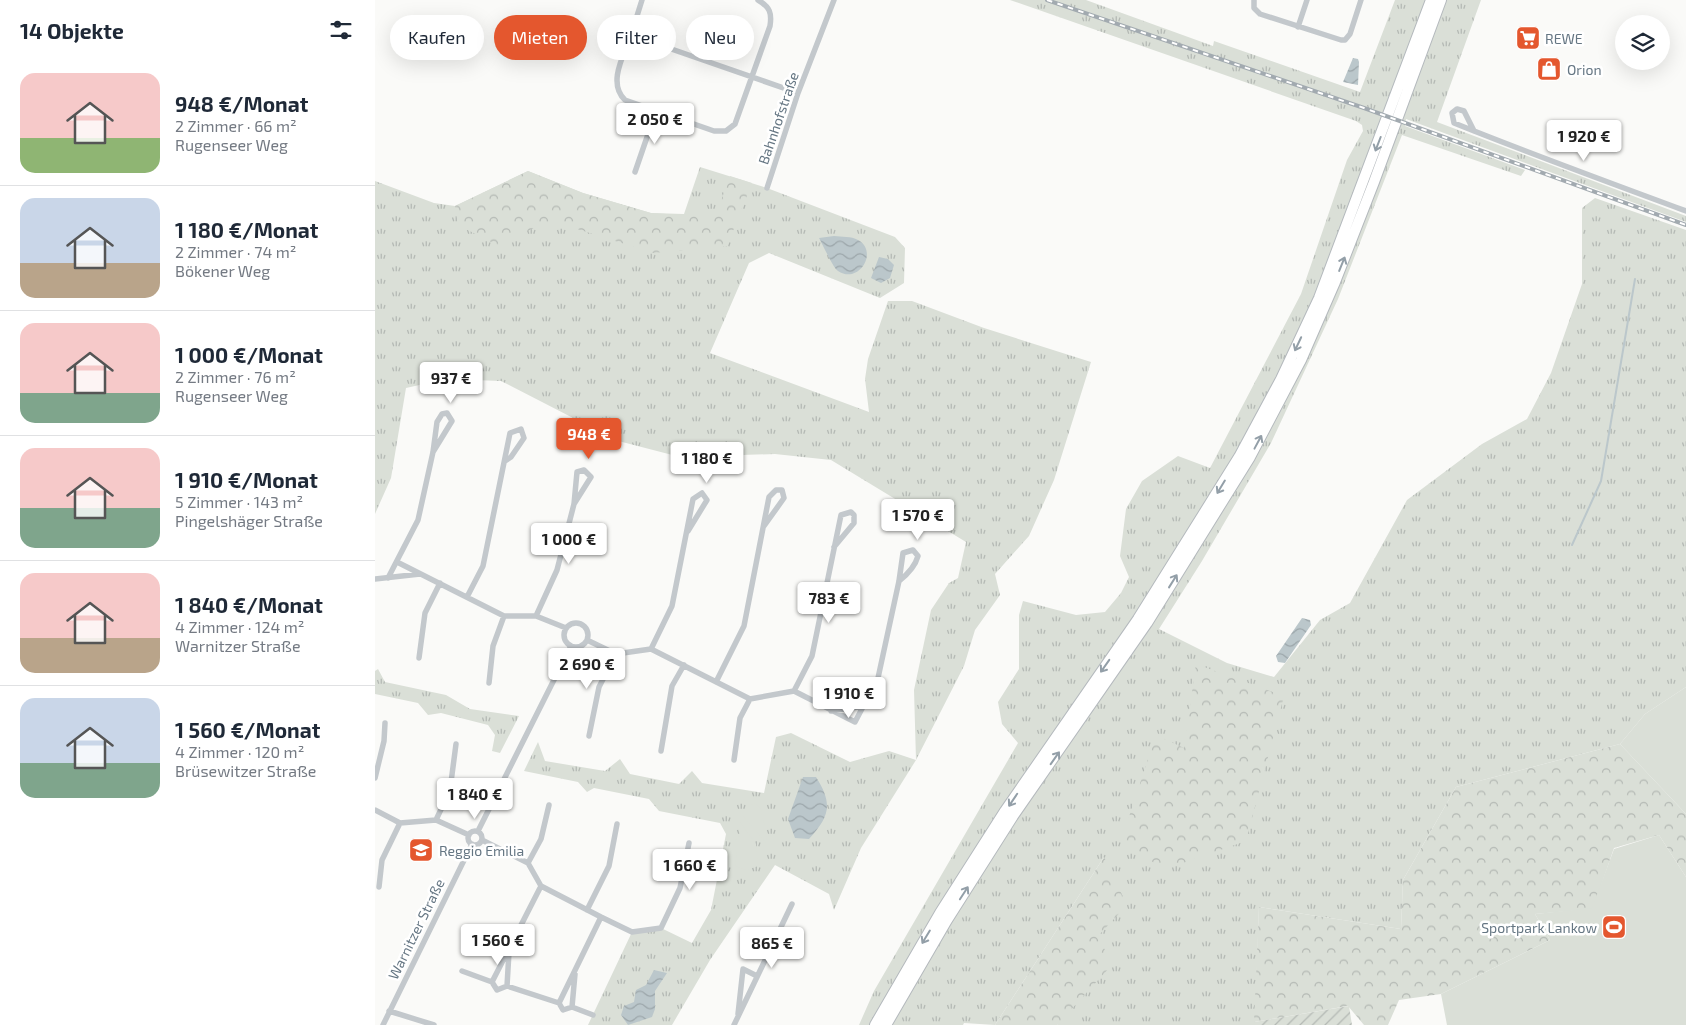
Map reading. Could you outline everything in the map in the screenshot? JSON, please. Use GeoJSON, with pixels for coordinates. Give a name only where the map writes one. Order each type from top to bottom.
{"type":"FeatureCollection","features":[{"type":"Feature","properties":{"kind":"highway"},"geometry":{"type":"LineString","coordinates":[[875,1025],[940,913],[995,827],[1140,625],[1239,457],[1281,379],[1319,298],[1431,0]]}},
{"type":"Feature","properties":{"kind":"highway"},"geometry":{"type":"LineString","coordinates":[[886,1025],[947,920],[1013,816],[1250,457],[1301,360],[1374,182],[1441,0]]}},
{"type":"Feature","properties":{"kind":"street"},"geometry":{"type":"LineString","coordinates":[[637,15],[642,0]]}},
{"type":"Feature","properties":{"kind":"street"},"geometry":{"type":"LineString","coordinates":[[623,60],[616,81],[618,93],[625,100],[714,131],[726,131],[735,124],[772,16],[768,7],[758,0]]}},
{"type":"Feature","properties":{"kind":"street","name":"Bahnhofstraße"},"geometry":{"type":"LineString","coordinates":[[767,188],[798,93],[834,0]]}},
{"type":"Feature","properties":{"kind":"street"},"geometry":{"type":"LineString","coordinates":[[1253,0],[1254,8],[1260,14],[1337,40],[1345,40],[1350,34],[1361,0]]}},
{"type":"Feature","properties":{"kind":"street"},"geometry":{"type":"LineString","coordinates":[[1298,27],[1307,0]]}},
{"type":"Feature","properties":{"kind":"street"},"geometry":{"type":"LineString","coordinates":[[676,51],[798,93]]}},
{"type":"Feature","properties":{"kind":"street"},"geometry":{"type":"LineString","coordinates":[[635,172],[656,110]]}},
{"type":"Feature","properties":{"kind":"street"},"geometry":{"type":"LineString","coordinates":[[1474,131],[1686,211]]}},
{"type":"Feature","properties":{"kind":"street"},"geometry":{"type":"LineString","coordinates":[[388,578],[418,520],[433,452],[437,422],[442,414],[447,413],[453,421],[433,452]]}},
{"type":"Feature","properties":{"kind":"street"},"geometry":{"type":"LineString","coordinates":[[467,597],[483,566],[510,433],[521,428],[524,438],[511,457],[505,461]]}},
{"type":"Feature","properties":{"kind":"street"},"geometry":{"type":"LineString","coordinates":[[536,616],[557,570],[574,504],[577,472],[584,470],[591,477],[574,504]]}},
{"type":"Feature","properties":{"kind":"street"},"geometry":{"type":"LineString","coordinates":[[716,682],[744,626],[769,497],[776,490],[782,490],[784,498],[764,526]]}},
{"type":"Feature","properties":{"kind":"street"},"geometry":{"type":"LineString","coordinates":[[651,649],[672,606],[693,499],[702,494],[707,500],[688,531]]}},
{"type":"Feature","properties":{"kind":"street"},"geometry":{"type":"LineString","coordinates":[[794,691],[812,656],[834,547],[841,515],[851,512],[854,515],[854,524],[834,547]]}},
{"type":"Feature","properties":{"kind":"street"},"geometry":{"type":"LineString","coordinates":[[587,640],[616,654],[651,649],[750,698],[794,691],[855,722],[878,678],[899,581],[903,553],[913,550],[918,556],[916,561],[908,574],[899,581]]}},
{"type":"Feature","properties":{"kind":"street"},"geometry":{"type":"LineString","coordinates":[[397,562],[504,616],[536,616],[565,628]]}},
{"type":"Feature","properties":{"kind":"street"},"geometry":{"type":"LineString","coordinates":[[375,579],[420,574]]}},
{"type":"Feature","properties":{"kind":"street"},"geometry":{"type":"LineString","coordinates":[[419,658],[425,613],[440,584]]}},
{"type":"Feature","properties":{"kind":"street"},"geometry":{"type":"LineString","coordinates":[[489,683],[493,646],[504,616]]}},
{"type":"Feature","properties":{"kind":"street"},"geometry":{"type":"LineString","coordinates":[[582,622],[587,631],[587,640],[580,647],[571,646],[564,638],[565,628],[573,623],[582,622]]}},
{"type":"Feature","properties":{"kind":"street"},"geometry":{"type":"LineString","coordinates":[[571,646],[478,832],[481,840],[528,863],[541,886],[632,932],[661,928],[680,888],[689,843]]}},
{"type":"Feature","properties":{"kind":"street"},"geometry":{"type":"LineString","coordinates":[[589,736],[599,687],[616,654]]}},
{"type":"Feature","properties":{"kind":"street"},"geometry":{"type":"LineString","coordinates":[[661,751],[672,686],[684,666]]}},
{"type":"Feature","properties":{"kind":"street"},"geometry":{"type":"LineString","coordinates":[[734,760],[740,718],[750,698]]}},
{"type":"Feature","properties":{"kind":"street"},"geometry":{"type":"LineString","coordinates":[[831,711],[864,706]]}},
{"type":"Feature","properties":{"kind":"street"},"geometry":{"type":"LineString","coordinates":[[375,778],[384,741],[385,723]]}},
{"type":"Feature","properties":{"kind":"street"},"geometry":{"type":"LineString","coordinates":[[436,820],[450,790],[457,744]]}},
{"type":"Feature","properties":{"kind":"street"},"geometry":{"type":"LineString","coordinates":[[528,863],[541,839],[549,805]]}},
{"type":"Feature","properties":{"kind":"street"},"geometry":{"type":"LineString","coordinates":[[375,810],[400,823],[436,820],[469,835],[472,844],[479,843],[481,840]]}},
{"type":"Feature","properties":{"kind":"street"},"geometry":{"type":"LineString","coordinates":[[379,887],[381,860],[400,823]]}},
{"type":"Feature","properties":{"kind":"street"},"geometry":{"type":"LineString","coordinates":[[587,910],[609,866],[617,833],[617,824]]}},
{"type":"Feature","properties":{"kind":"street"},"geometry":{"type":"LineString","coordinates":[[469,835],[471,832],[478,832]]}},
{"type":"Feature","properties":{"kind":"street","name":"Warnitzer Straße"},"geometry":{"type":"LineString","coordinates":[[383,1025],[472,844]]}},
{"type":"Feature","properties":{"kind":"street"},"geometry":{"type":"LineString","coordinates":[[492,982],[541,886]]}},
{"type":"Feature","properties":{"kind":"street"},"geometry":{"type":"LineString","coordinates":[[736,1022],[792,904]]}},
{"type":"Feature","properties":{"kind":"street"},"geometry":{"type":"LineString","coordinates":[[559,1003],[601,917]]}},
{"type":"Feature","properties":{"kind":"street"},"geometry":{"type":"LineString","coordinates":[[507,986],[509,947]]}},
{"type":"Feature","properties":{"kind":"street"},"geometry":{"type":"LineString","coordinates":[[736,1022],[743,969],[757,976]]}},
{"type":"Feature","properties":{"kind":"street"},"geometry":{"type":"LineString","coordinates":[[462,971],[492,982],[497,990],[507,986],[559,1003],[563,1010],[572,1007],[593,1015]]}},
{"type":"Feature","properties":{"kind":"street"},"geometry":{"type":"LineString","coordinates":[[572,1007],[575,972]]}},
{"type":"Feature","properties":{"kind":"street"},"geometry":{"type":"LineString","coordinates":[[389,1011],[435,1025]]}},
{"type":"Feature","properties":{"kind":"green space"},"geometry":{"type":"Polygon","coordinates":[[[1010,0],[1086,0],[1213,46],[1214,41],[1360,92],[1395,0],[1481,0],[1437,122],[1686,216],[1686,222],[1406,119],[1405,126],[1525,170],[1521,176],[1402,135],[1338,299],[1271,443],[1202,561],[1159,629],[1227,663],[1274,677],[1320,620],[1350,603],[1407,500],[1482,444],[1527,419],[1551,373],[1582,284],[1582,208],[1595,198],[1686,230],[1686,687],[1645,714],[1620,744],[1456,787],[1403,880],[1401,929],[1259,907],[1255,1025],[1057,1025],[1099,935],[1104,857],[995,1025],[964,1023],[963,1025],[859,1025],[874,991],[1018,743],[1002,724],[998,702],[1019,669],[1019,615],[1023,601],[1076,615],[1105,612],[1121,593],[1129,577],[1120,556],[1126,509],[1142,481],[1178,456],[1210,468],[1301,294],[1347,160],[1363,131],[1362,125],[1356,121],[1010,0]]]}},
{"type":"Feature","properties":{"kind":"green space"},"geometry":{"type":"Polygon","coordinates":[[[700,167],[767,188],[895,237],[905,248],[904,283],[880,298],[769,253],[749,263],[710,353],[869,412],[865,379],[868,359],[888,301],[912,301],[984,328],[1091,362],[1054,480],[1029,536],[995,574],[1000,595],[975,630],[964,666],[916,760],[914,690],[931,610],[949,583],[958,578],[966,542],[831,460],[775,454],[680,457],[603,437],[577,420],[501,381],[446,379],[406,388],[391,478],[375,514],[375,181],[434,203],[455,206],[528,171],[583,193],[651,213],[684,214],[700,167]]]}},
{"type":"Feature","properties":{"kind":"green space"},"geometry":{"type":"Polygon","coordinates":[[[528,171],[583,193],[651,213],[715,217],[730,176],[752,183],[727,246],[653,253],[574,228],[538,226],[499,246],[458,225],[455,206],[528,171]]]}},
{"type":"Feature","properties":{"kind":"green space"},"geometry":{"type":"Polygon","coordinates":[[[1196,664],[1284,696],[1246,841],[1163,870],[1122,838],[1156,735],[1184,748],[1196,664]]]}},
{"type":"Feature","properties":{"kind":"green space"},"geometry":{"type":"Polygon","coordinates":[[[378,669],[385,682],[446,695],[470,709],[519,716],[500,753],[492,751],[495,735],[488,725],[441,713],[428,715],[418,703],[375,694],[375,671],[378,669]]]}},
{"type":"Feature","properties":{"kind":"green space"},"geometry":{"type":"Polygon","coordinates":[[[1686,687],[1686,814],[1620,744],[1645,714],[1686,687]]]}},
{"type":"Feature","properties":{"kind":"green space"},"geometry":{"type":"Polygon","coordinates":[[[791,733],[850,762],[889,751],[916,760],[861,848],[834,910],[829,894],[775,865],[710,960],[672,1025],[588,1025],[632,932],[661,928],[692,943],[711,910],[726,834],[720,823],[659,811],[649,799],[594,788],[587,792],[578,782],[524,771],[538,742],[545,761],[605,771],[620,759],[630,774],[679,784],[692,771],[702,783],[764,793],[776,737],[791,733]]]}},
{"type":"Feature","properties":{"kind":"green space"},"geometry":{"type":"Polygon","coordinates":[[[1620,744],[1686,814],[1686,877],[1659,835],[1614,848],[1593,909],[1535,914],[1550,940],[1441,994],[1399,1000],[1388,1025],[1364,1025],[1348,1006],[1254,1022],[1259,907],[1401,929],[1403,880],[1456,787],[1620,744]]]}},
{"type":"Feature","properties":{"kind":"green space"},"geometry":{"type":"Polygon","coordinates":[[[755,803],[761,809],[767,835],[766,843],[742,815],[746,808],[755,803]]]}},
{"type":"Feature","properties":{"kind":"green space"},"geometry":{"type":"Polygon","coordinates":[[[740,822],[756,844],[758,866],[746,870],[735,866],[737,850],[735,840],[740,836],[740,822]]]}},
{"type":"Feature","properties":{"kind":"green space","name":"Sportpark Lankow"},"geometry":{"type":"Polygon","coordinates":[[[1659,835],[1686,877],[1686,1025],[1447,1025],[1441,994],[1550,940],[1535,914],[1592,908],[1614,849],[1659,835]]]}},
{"type":"Feature","properties":{"kind":"green space"},"geometry":{"type":"Polygon","coordinates":[[[1104,857],[1127,905],[1099,935],[1111,966],[1057,1025],[995,1025],[1104,857]]]}},
{"type":"Feature","properties":{"kind":"green space"},"geometry":{"type":"Polygon","coordinates":[[[1349,1006],[1352,1025],[1255,1025],[1254,1022],[1349,1006]]]}},
{"type":"Feature","properties":{"kind":"water"},"geometry":{"type":"Polygon","coordinates":[[[1353,58],[1358,59],[1359,62],[1358,85],[1343,82],[1353,58]]]}},
{"type":"Feature","properties":{"kind":"water"},"geometry":{"type":"Polygon","coordinates":[[[834,236],[858,240],[867,251],[864,265],[853,274],[846,274],[836,269],[819,238],[834,236]]]}},
{"type":"Feature","properties":{"kind":"water"},"geometry":{"type":"Polygon","coordinates":[[[879,257],[888,259],[894,265],[890,278],[881,283],[871,278],[879,257]]]}},
{"type":"Feature","properties":{"kind":"water"},"geometry":{"type":"Polygon","coordinates":[[[1302,618],[1310,620],[1311,625],[1285,663],[1278,662],[1276,656],[1302,618]]]}},
{"type":"Feature","properties":{"kind":"water"},"geometry":{"type":"Polygon","coordinates":[[[803,777],[816,777],[827,802],[825,816],[809,839],[795,838],[788,819],[803,777]]]}},
{"type":"Feature","properties":{"kind":"water"},"geometry":{"type":"Polygon","coordinates":[[[654,970],[667,973],[655,991],[655,1009],[652,1017],[628,1025],[621,1015],[624,1006],[634,1002],[636,990],[646,985],[654,970]]]}},
{"type":"Feature","properties":{"kind":"waterway"},"geometry":{"type":"LineString","coordinates":[[1572,545],[1601,481],[1635,279]]}},
{"type":"Feature","properties":{"kind":"railway"},"geometry":{"type":"LineString","coordinates":[[1047,0],[1364,108],[1686,225]]}},
{"type":"Feature","properties":{"kind":"place","name":"REWE"},"geometry":{"type":"Point","coordinates":[1528,38]}},
{"type":"Feature","properties":{"kind":"place","name":"Orion"},"geometry":{"type":"Point","coordinates":[1549,69]}},
{"type":"Feature","properties":{"kind":"place","name":"Reggio Emilia"},"geometry":{"type":"Point","coordinates":[421,850]}},
{"type":"Feature","properties":{"kind":"place","name":"Sportpark Lankow"},"geometry":{"type":"Point","coordinates":[1614,927]}}]}
